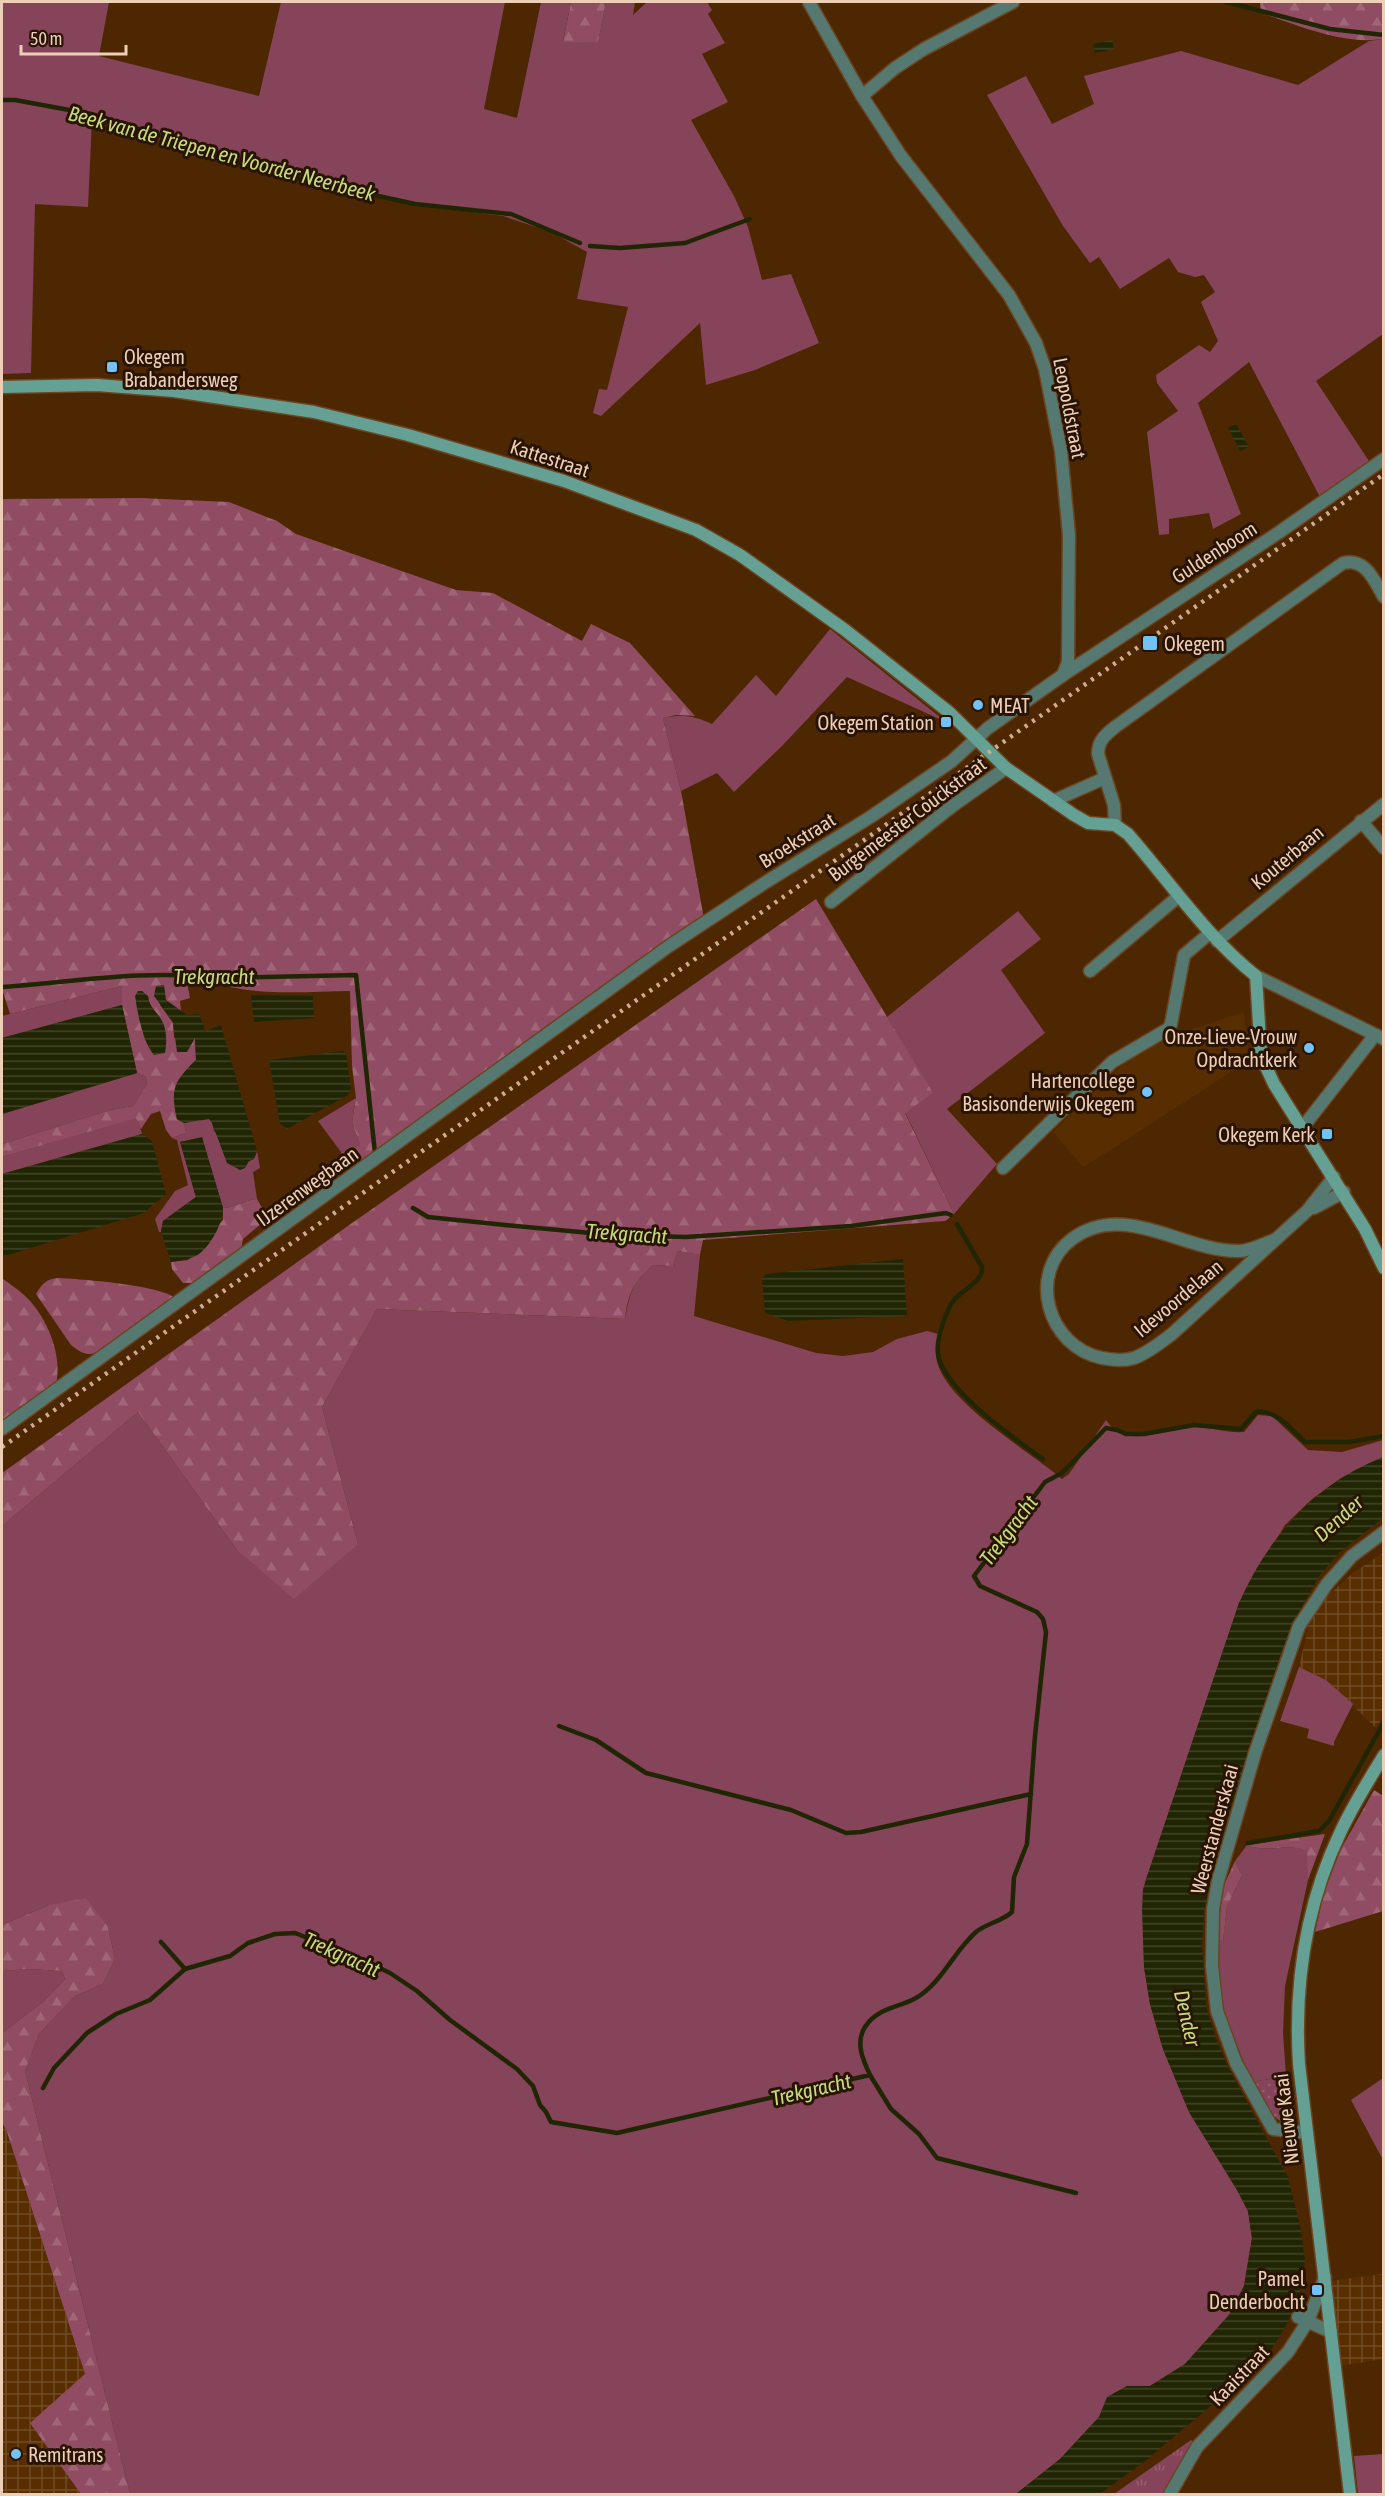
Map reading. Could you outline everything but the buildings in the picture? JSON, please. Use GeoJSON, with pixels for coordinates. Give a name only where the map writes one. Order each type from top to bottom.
{"type":"FeatureCollection","features":[{"type":"Feature","properties":{"kind":"main road","name":"Kattestraat"},"geometry":{"type":"LineString","coordinates":[[2,387],[97,385],[141,388],[314,412],[408,435],[575,486],[696,530],[740,555],[844,630],[950,713],[1006,768],[1088,823],[1115,825]]}},
{"type":"Feature","properties":{"kind":"main road"},"geometry":{"type":"LineString","coordinates":[[1115,825],[1128,834],[1213,937],[1256,976],[1261,1056],[1274,1084],[1344,1192],[1383,1268]]}},
{"type":"Feature","properties":{"kind":"main road","name":"Nieuwe Kaai"},"geometry":{"type":"LineString","coordinates":[[1350,2494],[1306,2133],[1297,2034],[1298,1996],[1306,1935],[1322,1876],[1341,1830],[1383,1755]]}},
{"type":"Feature","properties":{"kind":"street","name":"Leopoldstraat"},"geometry":{"type":"LineString","coordinates":[[809,2],[862,96],[901,156],[1009,295],[1027,324],[1045,369],[1061,451],[1069,535],[1068,662],[1063,675]]}},
{"type":"Feature","properties":{"kind":"street"},"geometry":{"type":"LineString","coordinates":[[862,96],[895,68],[924,49],[1013,2]]}},
{"type":"Feature","properties":{"kind":"street","name":"Guldenboom"},"geometry":{"type":"LineString","coordinates":[[1063,675],[1278,533],[1383,459]]}},
{"type":"Feature","properties":{"kind":"street"},"geometry":{"type":"LineString","coordinates":[[1115,825],[1114,805],[1098,745],[1102,738],[1343,563],[1350,562],[1366,568],[1383,597]]}},
{"type":"Feature","properties":{"kind":"street"},"geometry":{"type":"LineString","coordinates":[[977,738],[1063,675]]}},
{"type":"Feature","properties":{"kind":"street","name":"Broekstraat"},"geometry":{"type":"LineString","coordinates":[[635,972],[708,920],[881,810],[952,761],[977,738]]}},
{"type":"Feature","properties":{"kind":"street","name":"Burgemeester Couckstraat"},"geometry":{"type":"LineString","coordinates":[[831,902],[951,807],[1006,768]]}},
{"type":"Feature","properties":{"kind":"street"},"geometry":{"type":"LineString","coordinates":[[1053,801],[1105,778]]}},
{"type":"Feature","properties":{"kind":"street","name":"Kouterbaan"},"geometry":{"type":"LineString","coordinates":[[1003,1168],[1112,1062],[1168,1029],[1171,1024],[1184,955],[1213,937],[1383,804]]}},
{"type":"Feature","properties":{"kind":"street"},"geometry":{"type":"LineString","coordinates":[[1360,821],[1383,848]]}},
{"type":"Feature","properties":{"kind":"street"},"geometry":{"type":"LineString","coordinates":[[1090,971],[1179,896]]}},
{"type":"Feature","properties":{"kind":"street","name":"IJzerenwegbaan"},"geometry":{"type":"LineString","coordinates":[[2,1429],[635,972]]}},
{"type":"Feature","properties":{"kind":"street"},"geometry":{"type":"LineString","coordinates":[[1256,976],[1379,1037],[1303,1127]]}},
{"type":"Feature","properties":{"kind":"street","name":"Idevoordelaan"},"geometry":{"type":"LineString","coordinates":[[1274,1240],[1241,1251],[1210,1246],[1127,1224],[1113,1224],[1088,1230],[1073,1238],[1060,1249],[1051,1267],[1046,1287],[1051,1317],[1067,1340],[1089,1355],[1112,1360],[1133,1359],[1152,1349],[1172,1334],[1307,1211],[1334,1176]]}},
{"type":"Feature","properties":{"kind":"street","name":"Idevoordelaan"},"geometry":{"type":"LineString","coordinates":[[1307,1211],[1344,1192]]}},
{"type":"Feature","properties":{"kind":"street","name":"Weerstanderskaai"},"geometry":{"type":"LineString","coordinates":[[1306,2133],[1273,2129],[1236,2063],[1216,2011],[1213,1909],[1218,1881],[1255,1753],[1299,1626],[1339,1570],[1352,1556],[1383,1532]]}},
{"type":"Feature","properties":{"kind":"street","name":"Kaaistraat"},"geometry":{"type":"LineString","coordinates":[[1170,2494],[1197,2447],[1288,2352],[1325,2277]]}},
{"type":"Feature","properties":{"kind":"street"},"geometry":{"type":"LineString","coordinates":[[1303,2319],[1331,2332]]}},
{"type":"Feature","properties":{"kind":"shaded area","name":"Hartencollege Basisonderwijs Okegem"},"geometry":{"type":"Polygon","coordinates":[[[1244,1012],[1249,1060],[1128,1139],[1083,1167],[1053,1132],[1131,1056],[1153,1042],[1244,1012]]]}},
{"type":"Feature","properties":{"kind":"shaded area"},"geometry":{"type":"Polygon","coordinates":[[[1383,1553],[1384,1715],[1376,1728],[1326,1680],[1299,1667],[1310,1619],[1323,1600],[1353,1573],[1383,1553]]]}},
{"type":"Feature","properties":{"kind":"shaded area"},"geometry":{"type":"Polygon","coordinates":[[[2,2122],[85,2374],[82,2494],[2,2494],[2,2122]]]}},
{"type":"Feature","properties":{"kind":"shaded area"},"geometry":{"type":"Polygon","coordinates":[[[1383,2274],[1383,2359],[1340,2366],[1330,2281],[1383,2274]]]}},
{"type":"Feature","properties":{"kind":"green space"},"geometry":{"type":"Polygon","coordinates":[[[2,2],[109,2],[99,56],[259,96],[281,2],[505,2],[484,109],[517,118],[541,2],[571,2],[563,41],[598,43],[606,2],[635,2],[633,15],[647,2],[707,2],[712,10],[708,14],[725,43],[702,54],[728,102],[691,120],[734,196],[748,227],[762,280],[791,274],[819,343],[755,370],[706,385],[700,323],[601,416],[593,413],[599,389],[607,390],[628,307],[577,299],[587,252],[551,232],[503,216],[403,203],[303,182],[92,119],[88,207],[35,204],[31,373],[2,374],[2,2]]]}},
{"type":"Feature","properties":{"kind":"green space"},"geometry":{"type":"Polygon","coordinates":[[[571,2],[606,2],[598,43],[563,42],[571,2]]]}},
{"type":"Feature","properties":{"kind":"green space"},"geometry":{"type":"Polygon","coordinates":[[[1260,2],[1383,2],[1383,39],[1352,39],[1306,29],[1261,13],[1260,2]]]}},
{"type":"Feature","properties":{"kind":"green space"},"geometry":{"type":"Polygon","coordinates":[[[1383,39],[1383,334],[1316,381],[1371,464],[1320,497],[1249,362],[1198,403],[1241,514],[1213,529],[1209,513],[1169,519],[1169,534],[1159,535],[1147,432],[1178,411],[1157,383],[1156,375],[1199,345],[1210,352],[1218,341],[1201,302],[1215,292],[1204,275],[1195,277],[1178,272],[1169,258],[1120,289],[1099,257],[1090,263],[1063,226],[987,95],[1026,76],[1052,124],[1094,104],[1084,76],[1181,51],[1298,85],[1369,41],[1383,39]]]}},
{"type":"Feature","properties":{"kind":"green space"},"geometry":{"type":"Polygon","coordinates":[[[141,498],[229,502],[277,521],[296,534],[456,590],[493,593],[582,641],[591,624],[630,643],[695,716],[676,715],[663,718],[681,791],[704,919],[374,1159],[343,1162],[341,1152],[360,1145],[352,1122],[356,1098],[352,1066],[350,991],[266,992],[246,990],[205,980],[185,972],[190,998],[180,1001],[181,1011],[166,1000],[160,1005],[173,1023],[174,1038],[195,1036],[196,1060],[180,1080],[175,1102],[177,1119],[184,1123],[186,1133],[172,1138],[166,1130],[160,1111],[151,1114],[141,1129],[136,1118],[2,1157],[2,1144],[110,1110],[133,1106],[147,1084],[146,1077],[137,1073],[122,1005],[122,986],[10,1014],[2,989],[2,499],[141,498]],[[148,996],[142,1026],[145,1039],[154,1055],[166,1046],[166,1033],[162,1021],[148,996]]]}},
{"type":"Feature","properties":{"kind":"green space"},"geometry":{"type":"Polygon","coordinates":[[[830,629],[946,722],[847,677],[782,746],[734,792],[717,773],[681,791],[663,718],[688,716],[712,724],[756,675],[776,696],[830,629]]]}},
{"type":"Feature","properties":{"kind":"green space"},"geometry":{"type":"Polygon","coordinates":[[[816,899],[933,1093],[905,1113],[954,1214],[945,1221],[703,1240],[700,1255],[678,1251],[673,1266],[653,1265],[646,1271],[633,1289],[625,1319],[377,1309],[322,1407],[358,1544],[294,1599],[237,1550],[138,1412],[2,1526],[2,1473],[352,1223],[816,899]]]}},
{"type":"Feature","properties":{"kind":"green space"},"geometry":{"type":"Polygon","coordinates":[[[1018,911],[1041,939],[1001,970],[1045,1033],[947,1109],[997,1164],[954,1214],[905,1112],[932,1093],[887,1017],[1018,911]]]}},
{"type":"Feature","properties":{"kind":"green space"},"geometry":{"type":"Polygon","coordinates":[[[122,986],[122,1005],[2,1038],[2,1016],[122,986]]]}},
{"type":"Feature","properties":{"kind":"green space"},"geometry":{"type":"Polygon","coordinates":[[[137,1073],[146,1077],[147,1084],[133,1106],[110,1110],[2,1144],[2,1114],[137,1073]]]}},
{"type":"Feature","properties":{"kind":"green space"},"geometry":{"type":"Polygon","coordinates":[[[356,1098],[352,1122],[360,1145],[341,1152],[318,1121],[356,1098]]]}},
{"type":"Feature","properties":{"kind":"green space"},"geometry":{"type":"Polygon","coordinates":[[[137,1117],[142,1134],[2,1174],[2,1157],[137,1117]]]}},
{"type":"Feature","properties":{"kind":"green space"},"geometry":{"type":"Polygon","coordinates":[[[209,1119],[214,1131],[249,1161],[254,1159],[257,1151],[260,1168],[253,1172],[257,1199],[223,1208],[202,1138],[180,1142],[196,1197],[163,1221],[161,1232],[159,1232],[155,1219],[175,1191],[188,1185],[177,1140],[172,1138],[186,1133],[184,1123],[209,1119]]]}},
{"type":"Feature","properties":{"kind":"green space"},"geometry":{"type":"Polygon","coordinates":[[[257,1199],[268,1218],[243,1239],[241,1250],[198,1283],[183,1283],[172,1269],[171,1262],[188,1260],[223,1220],[223,1208],[257,1199]]]}},
{"type":"Feature","properties":{"kind":"green space"},"geometry":{"type":"Polygon","coordinates":[[[678,1251],[700,1255],[694,1316],[816,1353],[843,1356],[873,1352],[897,1339],[927,1331],[938,1334],[936,1357],[942,1374],[954,1391],[989,1424],[1062,1479],[1069,1474],[1106,1420],[1115,1430],[1125,1435],[1137,1436],[1185,1427],[1244,1432],[1258,1415],[1272,1416],[1308,1450],[1342,1452],[1383,1440],[1383,1457],[1341,1478],[1312,1499],[1285,1525],[1239,1603],[1143,1890],[1144,1967],[1150,2004],[1163,2049],[1189,2112],[1248,2211],[1252,2238],[1244,2286],[1229,2315],[1185,2364],[1150,2386],[1127,2386],[1108,2397],[1099,2417],[1060,2459],[1016,2494],[130,2494],[25,2071],[39,2034],[75,1996],[103,1984],[115,1959],[108,1927],[49,1905],[2,1925],[2,1526],[138,1412],[237,1550],[358,1544],[322,1407],[377,1309],[625,1319],[636,1283],[653,1265],[673,1266],[678,1251]]]}},
{"type":"Feature","properties":{"kind":"green space"},"geometry":{"type":"Polygon","coordinates":[[[2,1278],[27,1298],[37,1310],[49,1330],[58,1366],[55,1388],[2,1427],[2,1278]]]}},
{"type":"Feature","properties":{"kind":"green space"},"geometry":{"type":"Polygon","coordinates":[[[58,1278],[137,1286],[167,1293],[175,1298],[107,1348],[88,1354],[71,1345],[36,1294],[45,1283],[58,1278]]]}},
{"type":"Feature","properties":{"kind":"green space"},"geometry":{"type":"Polygon","coordinates":[[[1299,1667],[1326,1680],[1353,1704],[1334,1746],[1307,1738],[1309,1729],[1280,1721],[1299,1667]]]}},
{"type":"Feature","properties":{"kind":"green space"},"geometry":{"type":"Polygon","coordinates":[[[1374,1790],[1383,1796],[1383,1911],[1315,1932],[1324,1892],[1341,1849],[1374,1790]]]}},
{"type":"Feature","properties":{"kind":"green space"},"geometry":{"type":"Polygon","coordinates":[[[1325,1834],[1308,1880],[1307,1851],[1247,1845],[1325,1834]]]}},
{"type":"Feature","properties":{"kind":"green space"},"geometry":{"type":"Polygon","coordinates":[[[1247,1845],[1308,1851],[1308,1880],[1285,1986],[1283,2033],[1286,2076],[1252,2082],[1224,2014],[1217,1983],[1217,1940],[1223,1941],[1227,1907],[1242,1875],[1235,1861],[1247,1845]]]}},
{"type":"Feature","properties":{"kind":"green space"},"geometry":{"type":"Polygon","coordinates":[[[1235,1861],[1242,1875],[1227,1907],[1223,1941],[1217,1940],[1223,1887],[1235,1861]]]}},
{"type":"Feature","properties":{"kind":"green space"},"geometry":{"type":"Polygon","coordinates":[[[86,1898],[108,1927],[115,1959],[103,1984],[75,1996],[39,2034],[25,2071],[130,2494],[81,2494],[30,2423],[85,2374],[2,2122],[2,2033],[44,2001],[65,1979],[62,1971],[28,1969],[2,1971],[2,1925],[49,1905],[86,1898]]]}},
{"type":"Feature","properties":{"kind":"green space"},"geometry":{"type":"Polygon","coordinates":[[[28,1969],[62,1971],[65,1979],[44,2001],[2,2033],[2,1971],[28,1969]]]}},
{"type":"Feature","properties":{"kind":"green space"},"geometry":{"type":"Polygon","coordinates":[[[1286,2076],[1292,2119],[1289,2123],[1284,2124],[1272,2115],[1252,2082],[1286,2076]]]}},
{"type":"Feature","properties":{"kind":"green space"},"geometry":{"type":"Polygon","coordinates":[[[1383,2078],[1383,2160],[1351,2100],[1383,2078]]]}},
{"type":"Feature","properties":{"kind":"green space"},"geometry":{"type":"Polygon","coordinates":[[[1191,2440],[1194,2443],[1165,2494],[1114,2494],[1191,2440]]]}},
{"type":"Feature","properties":{"kind":"green space"},"geometry":{"type":"Polygon","coordinates":[[[1383,2454],[1383,2494],[1358,2494],[1354,2456],[1383,2454]]]}},
{"type":"Feature","properties":{"kind":"water"},"geometry":{"type":"Polygon","coordinates":[[[1112,40],[1114,49],[1095,53],[1093,44],[1112,40]]]}},
{"type":"Feature","properties":{"kind":"water"},"geometry":{"type":"Polygon","coordinates":[[[1236,424],[1249,447],[1240,451],[1228,428],[1236,424]]]}},
{"type":"Feature","properties":{"kind":"water"},"geometry":{"type":"Polygon","coordinates":[[[164,985],[166,1000],[187,1015],[199,1014],[204,1032],[221,1025],[257,1151],[254,1159],[249,1161],[245,1168],[240,1170],[227,1163],[209,1119],[184,1123],[177,1119],[174,1093],[178,1080],[196,1060],[195,1038],[187,1052],[177,1052],[173,1022],[154,996],[156,986],[164,985]]]}},
{"type":"Feature","properties":{"kind":"water"},"geometry":{"type":"Polygon","coordinates":[[[138,991],[148,996],[164,1026],[165,1053],[154,1055],[146,1041],[136,1004],[135,996],[138,991]]]}},
{"type":"Feature","properties":{"kind":"water"},"geometry":{"type":"Polygon","coordinates":[[[251,995],[313,996],[314,1018],[254,1022],[251,995]]]}},
{"type":"Feature","properties":{"kind":"water"},"geometry":{"type":"Polygon","coordinates":[[[122,1005],[137,1073],[2,1114],[2,1038],[122,1005]]]}},
{"type":"Feature","properties":{"kind":"water"},"geometry":{"type":"Polygon","coordinates":[[[343,1051],[346,1054],[351,1088],[348,1095],[287,1129],[280,1124],[269,1060],[343,1051]]]}},
{"type":"Feature","properties":{"kind":"water"},"geometry":{"type":"Polygon","coordinates":[[[142,1134],[152,1141],[166,1194],[144,1213],[5,1256],[2,1254],[2,1174],[142,1134]]]}},
{"type":"Feature","properties":{"kind":"water"},"geometry":{"type":"Polygon","coordinates":[[[202,1137],[223,1208],[221,1220],[212,1239],[199,1254],[189,1259],[171,1262],[161,1232],[163,1221],[196,1197],[180,1142],[202,1137]]]}},
{"type":"Feature","properties":{"kind":"water"},"geometry":{"type":"Polygon","coordinates":[[[903,1259],[907,1316],[788,1321],[765,1313],[762,1279],[766,1274],[903,1259]]]}},
{"type":"Feature","properties":{"kind":"water","name":"Dender"},"geometry":{"type":"Polygon","coordinates":[[[1383,1457],[1383,1518],[1339,1553],[1320,1575],[1295,1619],[1282,1650],[1220,1842],[1204,1911],[1202,1945],[1206,2006],[1216,2039],[1228,2067],[1288,2177],[1301,2230],[1305,2260],[1297,2303],[1271,2350],[1242,2380],[1145,2461],[1100,2494],[1016,2494],[1060,2459],[1099,2417],[1107,2397],[1127,2386],[1150,2386],[1185,2364],[1229,2315],[1244,2286],[1252,2238],[1248,2211],[1189,2112],[1163,2049],[1150,2004],[1144,1967],[1143,1890],[1239,1603],[1251,1579],[1264,1556],[1296,1515],[1336,1482],[1358,1468],[1383,1457]]]}},
{"type":"Feature","properties":{"kind":"waterway","name":"Beek van de Triepen en Voorder Neerbeek"},"geometry":{"type":"LineString","coordinates":[[1226,2],[1330,29],[1384,35]]}},
{"type":"Feature","properties":{"kind":"waterway","name":"Beek van de Triepen en Voorder Neerbeek"},"geometry":{"type":"LineString","coordinates":[[2,100],[15,100],[91,114],[250,165],[305,180],[415,204],[511,214],[580,243]]}},
{"type":"Feature","properties":{"kind":"waterway","name":"Beek van de Triepen en Voorder Neerbeek"},"geometry":{"type":"LineString","coordinates":[[590,246],[620,248],[685,243],[750,219]]}},
{"type":"Feature","properties":{"kind":"waterway","name":"Trekgracht"},"geometry":{"type":"LineString","coordinates":[[2,987],[110,977],[164,975],[218,978],[356,975],[375,1153]]}},
{"type":"Feature","properties":{"kind":"waterway","name":"Trekgracht"},"geometry":{"type":"LineString","coordinates":[[413,1208],[428,1217],[612,1235],[686,1237],[851,1226],[946,1213],[951,1215]]}},
{"type":"Feature","properties":{"kind":"waterway","name":"Trekgracht"},"geometry":{"type":"LineString","coordinates":[[957,1224],[982,1267],[982,1272],[980,1277],[954,1300],[945,1318],[938,1347],[943,1367],[952,1382],[982,1412],[1043,1459]]}},
{"type":"Feature","properties":{"kind":"waterway","name":"Trekgracht"},"geometry":{"type":"LineString","coordinates":[[161,1942],[185,1969],[230,1956],[248,1943],[275,1934],[295,1933],[359,1958],[390,1973],[417,1991],[450,2020],[517,2069],[533,2086],[540,2105],[551,2122],[617,2133],[870,2075],[860,2045],[862,2033],[870,2021],[882,2012],[925,1992],[941,1976],[976,1932],[1012,1912],[1014,1877],[1027,1844],[1046,1632],[1043,1619],[1037,1612],[980,1586],[974,1576],[1045,1482],[1062,1473],[1106,1428],[1126,1434],[1144,1434],[1194,1425],[1241,1429],[1256,1412],[1263,1412],[1283,1421],[1305,1442],[1349,1442],[1384,1436]]}},
{"type":"Feature","properties":{"kind":"waterway"},"geometry":{"type":"LineString","coordinates":[[1248,1843],[1319,1831],[1329,1821],[1384,1722]]}},
{"type":"Feature","properties":{"kind":"waterway"},"geometry":{"type":"LineString","coordinates":[[559,1726],[596,1740],[646,1773],[791,1810],[846,1833],[861,1832],[1031,1794]]}},
{"type":"Feature","properties":{"kind":"waterway"},"geometry":{"type":"LineString","coordinates":[[43,2088],[54,2068],[87,2033],[116,2014],[150,2000],[185,1969]]}},
{"type":"Feature","properties":{"kind":"waterway"},"geometry":{"type":"LineString","coordinates":[[870,2075],[891,2109],[919,2134],[937,2158],[1076,2193]]}},
{"type":"Feature","properties":{"kind":"railway"},"geometry":{"type":"LineString","coordinates":[[2,1447],[1384,474]]}},
{"type":"Feature","properties":{"kind":"place","name":"Okegem Brabandersweg"},"geometry":{"type":"Point","coordinates":[112,367]}},
{"type":"Feature","properties":{"kind":"place","name":"Okegem"},"geometry":{"type":"Point","coordinates":[1150,643]}},
{"type":"Feature","properties":{"kind":"place","name":"MEAT"},"geometry":{"type":"Point","coordinates":[978,705]}},
{"type":"Feature","properties":{"kind":"place","name":"Okegem Station"},"geometry":{"type":"Point","coordinates":[946,722]}},
{"type":"Feature","properties":{"kind":"place","name":"Onze-Lieve-Vrouw Opdrachtkerk"},"geometry":{"type":"Point","coordinates":[1309,1048]}},
{"type":"Feature","properties":{"kind":"place","name":"Hartencollege Basisonderwijs Okegem"},"geometry":{"type":"Point","coordinates":[1147,1092]}},
{"type":"Feature","properties":{"kind":"place","name":"Okegem Kerk"},"geometry":{"type":"Point","coordinates":[1327,1134]}},
{"type":"Feature","properties":{"kind":"place","name":"Pamel Denderbocht"},"geometry":{"type":"Point","coordinates":[1317,2290]}},
{"type":"Feature","properties":{"kind":"place","name":"Remitrans"},"geometry":{"type":"Point","coordinates":[16,2454]}}]}
